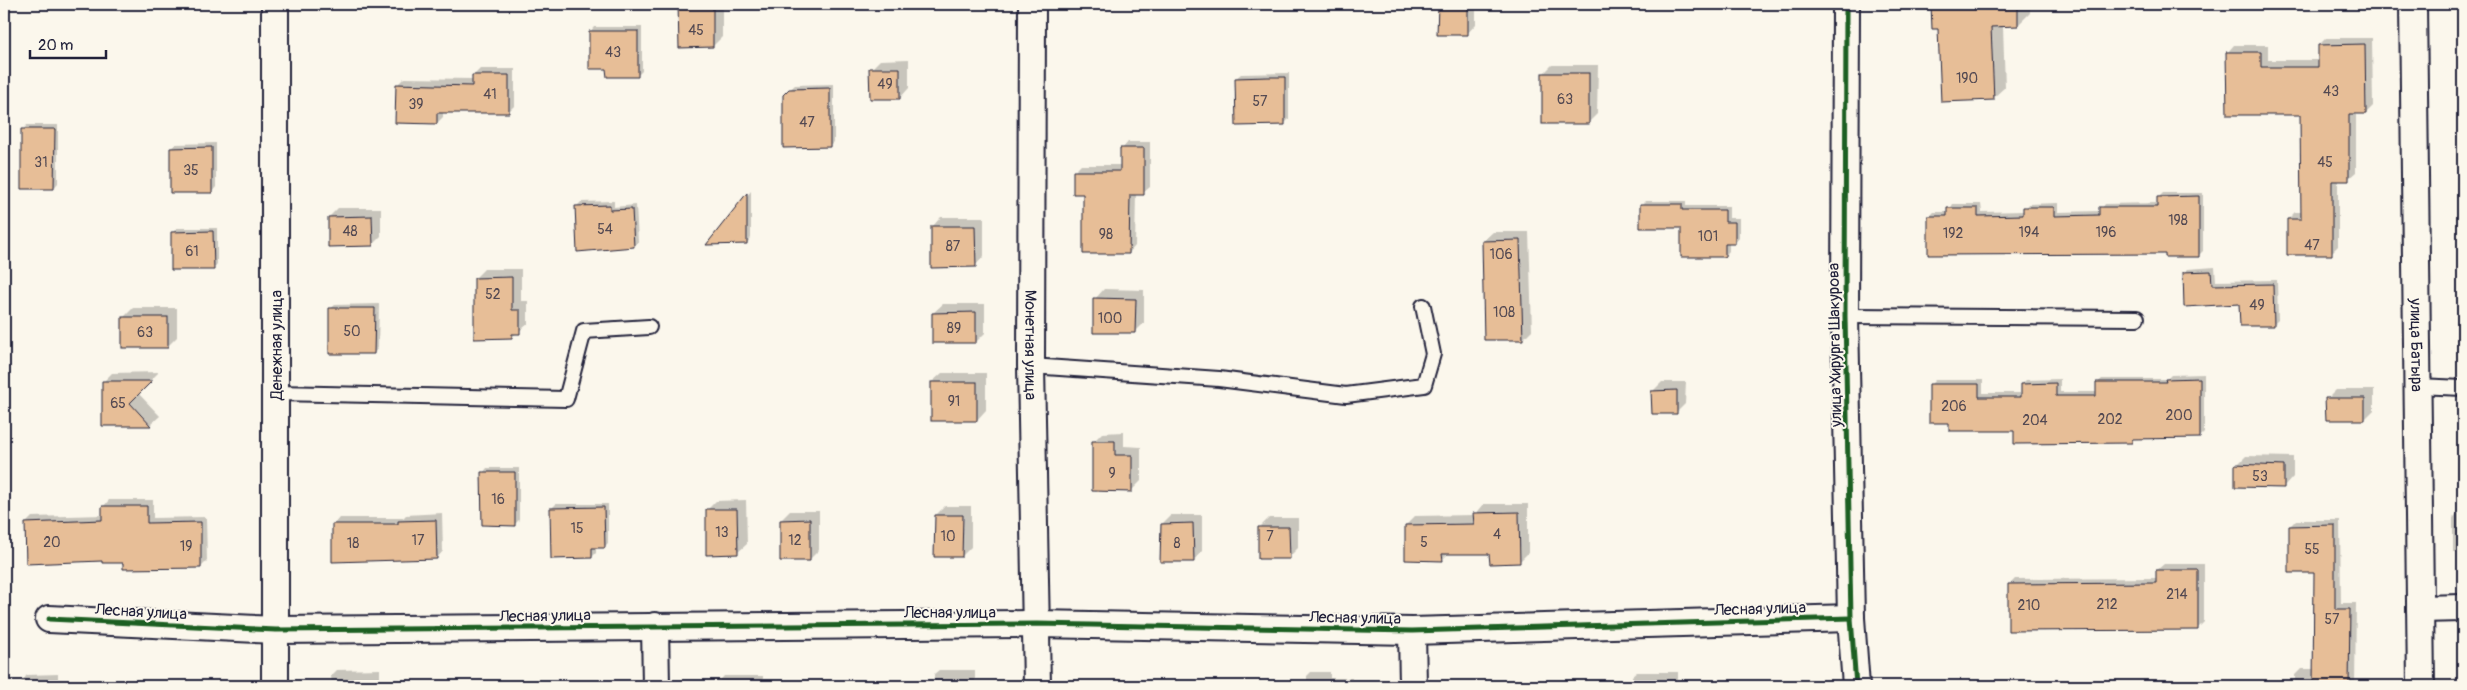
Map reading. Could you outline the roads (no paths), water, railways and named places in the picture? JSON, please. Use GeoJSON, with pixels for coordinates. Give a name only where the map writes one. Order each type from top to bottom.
{"type":"FeatureCollection","features":[{"type":"Feature","properties":{"kind":"street","name":"Денежная улица"},"geometry":{"type":"LineString","coordinates":[[275,4],[275,686]]}},
{"type":"Feature","properties":{"kind":"street","name":"Монетная улица"},"geometry":{"type":"LineString","coordinates":[[1032,4],[1031,366],[1037,686]]}},
{"type":"Feature","properties":{"kind":"street","name":"улица Хирурга Шакурова"},"geometry":{"type":"LineString","coordinates":[[1846,4],[1845,316],[1851,618],[1856,686]]}},
{"type":"Feature","properties":{"kind":"street","name":"улица Батыра"},"geometry":{"type":"LineString","coordinates":[[2413,4],[2420,686]]}},
{"type":"Feature","properties":{"kind":"street"},"geometry":{"type":"LineString","coordinates":[[2420,609],[2463,608]]}},
{"type":"Feature","properties":{"kind":"street","name":"Лесная улица"},"geometry":{"type":"LineString","coordinates":[[49,620],[276,630],[1037,624],[1412,631],[1851,618]]}},
{"type":"Feature","properties":{"kind":"street"},"geometry":{"type":"LineString","coordinates":[[654,626],[656,686]]}},
{"type":"Feature","properties":{"kind":"street"},"geometry":{"type":"LineString","coordinates":[[1412,631],[1413,686]]}},
{"type":"Feature","properties":{"kind":"lane"},"geometry":{"type":"LineString","coordinates":[[1031,366],[1219,379],[1346,395],[1411,388],[1424,385],[1434,354],[1423,306]]}},
{"type":"Feature","properties":{"kind":"lane"},"geometry":{"type":"LineString","coordinates":[[1845,316],[2137,318]]}},
{"type":"Feature","properties":{"kind":"lane"},"geometry":{"type":"LineString","coordinates":[[276,393],[566,399],[584,331],[649,327]]}},
{"type":"Feature","properties":{"kind":"lane"},"geometry":{"type":"LineString","coordinates":[[2418,386],[2463,388]]}}]}
